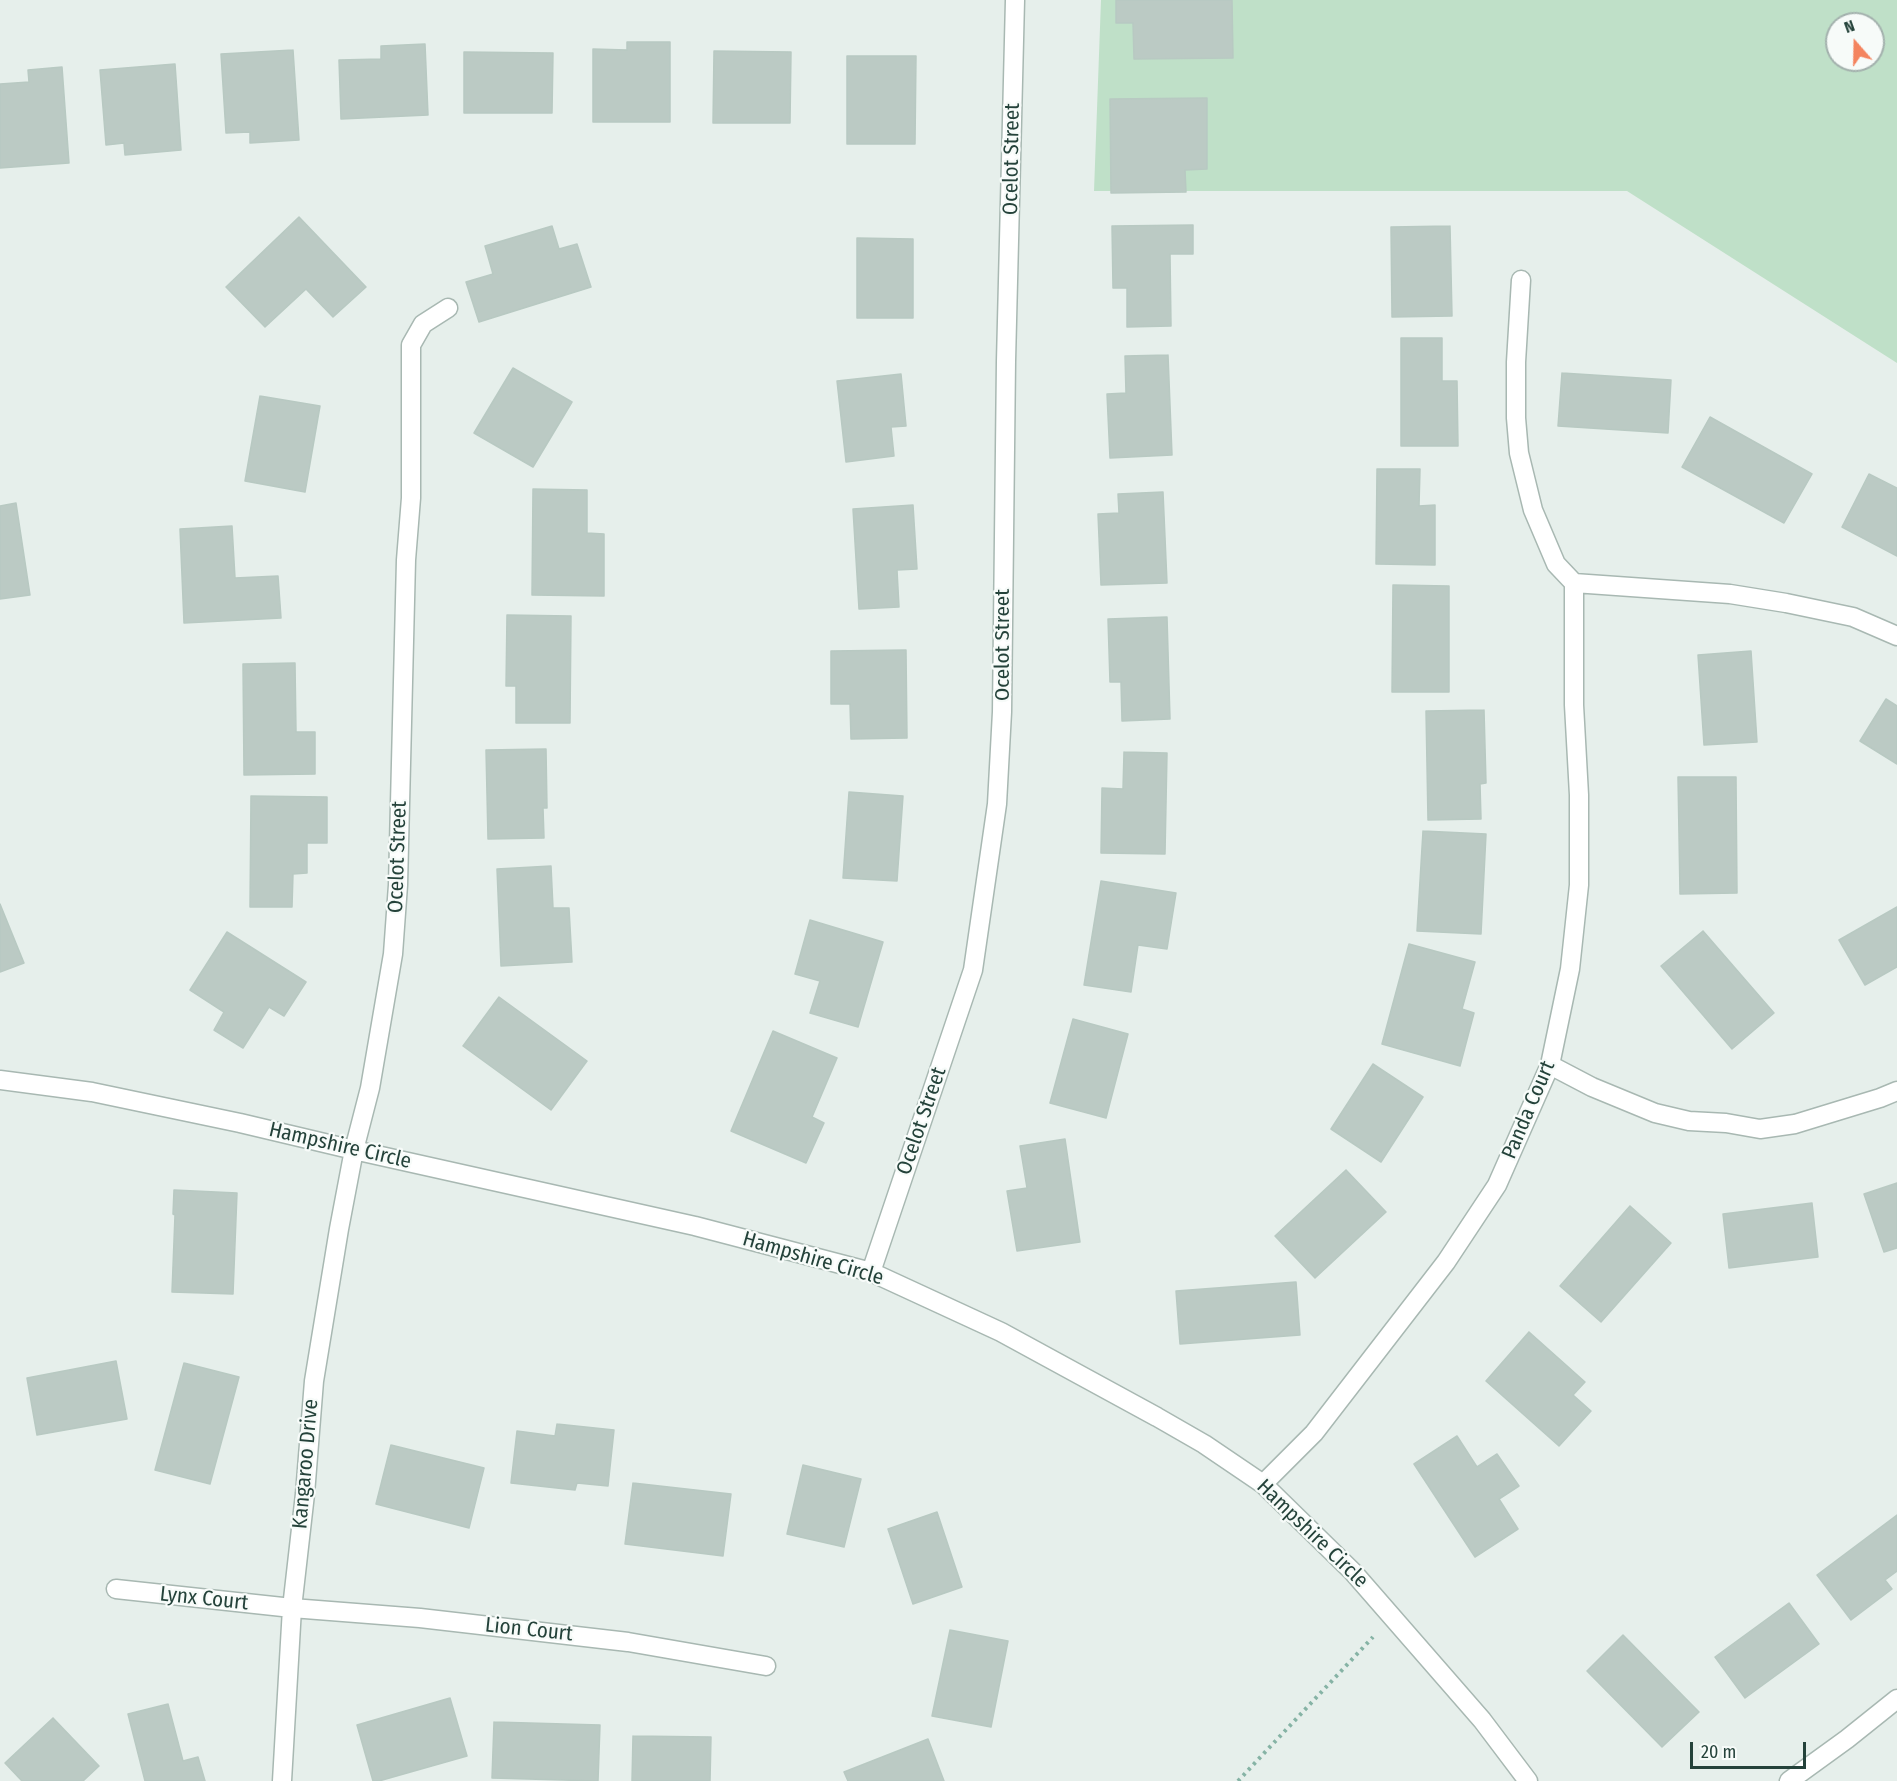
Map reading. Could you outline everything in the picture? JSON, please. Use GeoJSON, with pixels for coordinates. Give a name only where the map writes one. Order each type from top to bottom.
{"type":"FeatureCollection","features":[{"type":"Feature","properties":{"kind":"street","name":"Ocelot Street"},"geometry":{"type":"LineString","coordinates":[[871,1272],[973,970],[997,804],[1002,712],[1006,384],[1015,0]]}},
{"type":"Feature","properties":{"kind":"street"},"geometry":{"type":"LineString","coordinates":[[1521,280],[1516,362],[1516,418],[1519,453],[1533,510],[1556,564],[1574,583],[1741,596],[1853,617],[1897,636]]}},
{"type":"Feature","properties":{"kind":"street","name":"Ocelot Street"},"geometry":{"type":"LineString","coordinates":[[354,1150],[369,1088],[393,954],[398,885],[406,560],[411,498],[411,345],[423,324],[448,308]]}},
{"type":"Feature","properties":{"kind":"street","name":"Panda Court"},"geometry":{"type":"LineString","coordinates":[[1263,1484],[1314,1433],[1446,1262],[1497,1185],[1550,1065],[1570,969],[1579,885],[1579,795],[1574,705],[1574,583]]}},
{"type":"Feature","properties":{"kind":"street"},"geometry":{"type":"LineString","coordinates":[[1550,1065],[1592,1087],[1655,1113],[1689,1121],[1726,1123],[1760,1129],[1796,1124],[1897,1091]]}},
{"type":"Feature","properties":{"kind":"street","name":"Hampshire Circle"},"geometry":{"type":"LineString","coordinates":[[0,1080],[92,1092],[240,1123],[694,1227],[871,1272],[1001,1332],[1072,1369],[1204,1444],[1263,1484],[1353,1572],[1482,1720],[1528,1781]]}},
{"type":"Feature","properties":{"kind":"street","name":"Kangaroo Drive"},"geometry":{"type":"LineString","coordinates":[[282,1781],[291,1608],[305,1494],[314,1381],[354,1150]]}},
{"type":"Feature","properties":{"kind":"street","name":"Lynx Court"},"geometry":{"type":"LineString","coordinates":[[116,1589],[291,1608]]}},
{"type":"Feature","properties":{"kind":"street","name":"Lion Court"},"geometry":{"type":"LineString","coordinates":[[291,1608],[420,1618],[628,1642],[766,1666]]}},
{"type":"Feature","properties":{"kind":"street"},"geometry":{"type":"LineString","coordinates":[[1789,1781],[1897,1699]]}},
{"type":"Feature","properties":{"kind":"path"},"geometry":{"type":"LineString","coordinates":[[1238,1781],[1392,1617]]}},
{"type":"Feature","properties":{"kind":"green space"},"geometry":{"type":"Polygon","coordinates":[[[1101,0],[1897,0],[1897,363],[1627,191],[1094,191],[1101,0]]]}},
{"type":"Feature","properties":{"kind":"building"},"geometry":{"type":"Polygon","coordinates":[[[1116,0],[1232,0],[1233,58],[1134,59],[1133,23],[1116,23],[1116,0]]]}},
{"type":"Feature","properties":{"kind":"building"},"geometry":{"type":"Polygon","coordinates":[[[627,42],[670,42],[670,122],[593,122],[593,49],[627,50],[627,42]]]}},
{"type":"Feature","properties":{"kind":"building"},"geometry":{"type":"Polygon","coordinates":[[[425,44],[428,115],[341,119],[339,60],[381,59],[381,46],[425,44]]]}},
{"type":"Feature","properties":{"kind":"building"},"geometry":{"type":"Polygon","coordinates":[[[293,50],[299,140],[250,143],[250,132],[226,133],[221,54],[293,50]]]}},
{"type":"Feature","properties":{"kind":"building"},"geometry":{"type":"Polygon","coordinates":[[[714,51],[791,52],[790,123],[713,123],[714,51]]]}},
{"type":"Feature","properties":{"kind":"building"},"geometry":{"type":"Polygon","coordinates":[[[464,52],[553,53],[552,113],[464,113],[464,52]]]}},
{"type":"Feature","properties":{"kind":"building"},"geometry":{"type":"Polygon","coordinates":[[[847,56],[916,56],[915,144],[847,144],[847,56]]]}},
{"type":"Feature","properties":{"kind":"building"},"geometry":{"type":"Polygon","coordinates":[[[175,64],[181,150],[125,155],[124,143],[106,145],[100,70],[175,64]]]}},
{"type":"Feature","properties":{"kind":"building"},"geometry":{"type":"Polygon","coordinates":[[[62,67],[69,163],[0,168],[0,84],[29,82],[28,70],[62,67]]]}},
{"type":"Feature","properties":{"kind":"building"},"geometry":{"type":"Polygon","coordinates":[[[1207,98],[1207,169],[1185,170],[1186,192],[1111,193],[1110,99],[1207,98]]]}},
{"type":"Feature","properties":{"kind":"building"},"geometry":{"type":"Polygon","coordinates":[[[299,217],[366,287],[333,317],[306,289],[265,327],[226,287],[299,217]]]}},
{"type":"Feature","properties":{"kind":"building"},"geometry":{"type":"Polygon","coordinates":[[[1193,225],[1193,254],[1170,254],[1171,326],[1127,327],[1127,288],[1113,288],[1112,226],[1193,225]]]}},
{"type":"Feature","properties":{"kind":"building"},"geometry":{"type":"Polygon","coordinates":[[[552,226],[559,249],[577,244],[591,287],[479,322],[466,282],[493,274],[485,246],[552,226]]]}},
{"type":"Feature","properties":{"kind":"building"},"geometry":{"type":"Polygon","coordinates":[[[1450,226],[1452,316],[1392,317],[1391,227],[1450,226]]]}},
{"type":"Feature","properties":{"kind":"building"},"geometry":{"type":"Polygon","coordinates":[[[857,238],[913,239],[913,318],[857,318],[857,238]]]}},
{"type":"Feature","properties":{"kind":"building"},"geometry":{"type":"Polygon","coordinates":[[[1401,338],[1442,338],[1442,381],[1457,381],[1458,446],[1401,446],[1401,338]]]}},
{"type":"Feature","properties":{"kind":"building"},"geometry":{"type":"Polygon","coordinates":[[[1168,355],[1172,455],[1110,458],[1107,394],[1126,393],[1125,356],[1168,355]]]}},
{"type":"Feature","properties":{"kind":"building"},"geometry":{"type":"Polygon","coordinates":[[[513,368],[572,402],[533,467],[474,433],[513,368]]]}},
{"type":"Feature","properties":{"kind":"building"},"geometry":{"type":"Polygon","coordinates":[[[1562,373],[1671,380],[1668,433],[1558,426],[1562,373]]]}},
{"type":"Feature","properties":{"kind":"building"},"geometry":{"type":"Polygon","coordinates":[[[901,374],[906,426],[891,427],[894,456],[846,462],[837,381],[901,374]]]}},
{"type":"Feature","properties":{"kind":"building"},"geometry":{"type":"Polygon","coordinates":[[[260,396],[320,406],[305,492],[245,481],[260,396]]]}},
{"type":"Feature","properties":{"kind":"building"},"geometry":{"type":"Polygon","coordinates":[[[1710,417],[1812,474],[1784,523],[1682,467],[1710,417]]]}},
{"type":"Feature","properties":{"kind":"building"},"geometry":{"type":"Polygon","coordinates":[[[1377,469],[1420,469],[1419,506],[1435,505],[1435,565],[1376,564],[1377,469]]]}},
{"type":"Feature","properties":{"kind":"building"},"geometry":{"type":"Polygon","coordinates":[[[1869,474],[1897,488],[1897,556],[1842,527],[1869,474]]]}},
{"type":"Feature","properties":{"kind":"building"},"geometry":{"type":"Polygon","coordinates":[[[533,489],[587,490],[587,533],[604,534],[604,596],[532,595],[533,489]]]}},
{"type":"Feature","properties":{"kind":"building"},"geometry":{"type":"Polygon","coordinates":[[[1163,492],[1167,583],[1101,585],[1098,514],[1119,513],[1118,494],[1163,492]]]}},
{"type":"Feature","properties":{"kind":"building"},"geometry":{"type":"Polygon","coordinates":[[[16,503],[30,595],[0,599],[0,506],[16,503]]]}},
{"type":"Feature","properties":{"kind":"building"},"geometry":{"type":"Polygon","coordinates":[[[913,505],[917,569],[897,570],[899,607],[859,609],[853,509],[913,505]]]}},
{"type":"Feature","properties":{"kind":"building"},"geometry":{"type":"Polygon","coordinates":[[[232,526],[235,578],[278,576],[281,618],[184,623],[180,529],[232,526]]]}},
{"type":"Feature","properties":{"kind":"building"},"geometry":{"type":"Polygon","coordinates":[[[1393,585],[1449,586],[1449,692],[1392,692],[1393,585]]]}},
{"type":"Feature","properties":{"kind":"building"},"geometry":{"type":"Polygon","coordinates":[[[507,615],[571,616],[570,723],[516,723],[516,686],[506,686],[507,615]]]}},
{"type":"Feature","properties":{"kind":"building"},"geometry":{"type":"Polygon","coordinates":[[[1167,617],[1170,719],[1122,721],[1121,682],[1110,682],[1108,619],[1167,617]]]}},
{"type":"Feature","properties":{"kind":"building"},"geometry":{"type":"Polygon","coordinates":[[[906,650],[907,738],[851,739],[850,704],[831,704],[831,651],[906,650]]]}},
{"type":"Feature","properties":{"kind":"building"},"geometry":{"type":"Polygon","coordinates":[[[1751,651],[1757,742],[1704,745],[1698,655],[1751,651]]]}},
{"type":"Feature","properties":{"kind":"building"},"geometry":{"type":"Polygon","coordinates":[[[295,663],[296,732],[315,732],[315,774],[244,775],[243,664],[295,663]]]}},
{"type":"Feature","properties":{"kind":"building"},"geometry":{"type":"Polygon","coordinates":[[[1886,699],[1897,706],[1897,764],[1860,741],[1886,699]]]}},
{"type":"Feature","properties":{"kind":"building"},"geometry":{"type":"Polygon","coordinates":[[[1484,710],[1486,783],[1480,784],[1481,819],[1428,820],[1426,711],[1484,710]]]}},
{"type":"Feature","properties":{"kind":"building"},"geometry":{"type":"Polygon","coordinates":[[[546,749],[547,808],[543,808],[544,838],[488,839],[486,750],[546,749]]]}},
{"type":"Feature","properties":{"kind":"building"},"geometry":{"type":"Polygon","coordinates":[[[1124,752],[1167,753],[1165,854],[1101,853],[1102,788],[1123,789],[1124,752]]]}},
{"type":"Feature","properties":{"kind":"building"},"geometry":{"type":"Polygon","coordinates":[[[1678,777],[1736,777],[1737,893],[1680,894],[1678,777]]]}},
{"type":"Feature","properties":{"kind":"building"},"geometry":{"type":"Polygon","coordinates":[[[849,792],[903,796],[897,881],[843,878],[849,792]]]}},
{"type":"Feature","properties":{"kind":"building"},"geometry":{"type":"Polygon","coordinates":[[[251,796],[327,797],[327,843],[307,843],[307,873],[293,874],[292,907],[250,907],[251,796]]]}},
{"type":"Feature","properties":{"kind":"building"},"geometry":{"type":"Polygon","coordinates":[[[1423,831],[1486,834],[1481,934],[1417,931],[1423,831]]]}},
{"type":"Feature","properties":{"kind":"building"},"geometry":{"type":"Polygon","coordinates":[[[551,866],[553,908],[569,908],[572,962],[501,966],[497,869],[551,866]]]}},
{"type":"Feature","properties":{"kind":"building"},"geometry":{"type":"Polygon","coordinates":[[[1101,881],[1176,893],[1167,949],[1138,945],[1131,992],[1084,985],[1101,881]]]}},
{"type":"Feature","properties":{"kind":"building"},"geometry":{"type":"Polygon","coordinates":[[[0,904],[24,963],[0,972],[0,904]]]}},
{"type":"Feature","properties":{"kind":"building"},"geometry":{"type":"Polygon","coordinates":[[[1897,907],[1897,967],[1865,985],[1839,940],[1897,907]]]}},
{"type":"Feature","properties":{"kind":"building"},"geometry":{"type":"Polygon","coordinates":[[[810,920],[883,942],[858,1027],[810,1013],[820,981],[795,974],[810,920]]]}},
{"type":"Feature","properties":{"kind":"building"},"geometry":{"type":"Polygon","coordinates":[[[1703,931],[1774,1013],[1732,1049],[1661,966],[1703,931]]]}},
{"type":"Feature","properties":{"kind":"building"},"geometry":{"type":"Polygon","coordinates":[[[227,932],[306,982],[284,1016],[269,1007],[243,1048],[214,1030],[224,1012],[190,990],[227,932]]]}},
{"type":"Feature","properties":{"kind":"building"},"geometry":{"type":"Polygon","coordinates":[[[1409,944],[1475,962],[1462,1009],[1474,1013],[1460,1066],[1382,1044],[1409,944]]]}},
{"type":"Feature","properties":{"kind":"building"},"geometry":{"type":"Polygon","coordinates":[[[499,997],[587,1061],[551,1110],[463,1046],[499,997]]]}},
{"type":"Feature","properties":{"kind":"building"},"geometry":{"type":"Polygon","coordinates":[[[1073,1019],[1128,1034],[1106,1118],[1050,1103],[1073,1019]]]}},
{"type":"Feature","properties":{"kind":"building"},"geometry":{"type":"Polygon","coordinates":[[[773,1031],[837,1058],[812,1117],[824,1123],[806,1163],[731,1131],[773,1031]]]}},
{"type":"Feature","properties":{"kind":"building"},"geometry":{"type":"Polygon","coordinates":[[[1373,1064],[1423,1097],[1381,1162],[1331,1129],[1373,1064]]]}},
{"type":"Feature","properties":{"kind":"building"},"geometry":{"type":"Polygon","coordinates":[[[1065,1139],[1080,1242],[1017,1251],[1007,1191],[1027,1188],[1020,1146],[1065,1139]]]}},
{"type":"Feature","properties":{"kind":"building"},"geometry":{"type":"Polygon","coordinates":[[[1346,1170],[1386,1212],[1315,1278],[1275,1236],[1346,1170]]]}},
{"type":"Feature","properties":{"kind":"building"},"geometry":{"type":"Polygon","coordinates":[[[1897,1183],[1897,1248],[1884,1252],[1864,1194],[1897,1183]]]}},
{"type":"Feature","properties":{"kind":"building"},"geometry":{"type":"Polygon","coordinates":[[[174,1190],[237,1193],[233,1294],[172,1292],[174,1190]]]}},
{"type":"Feature","properties":{"kind":"building"},"geometry":{"type":"Polygon","coordinates":[[[1812,1203],[1818,1257],[1729,1268],[1723,1214],[1812,1203]]]}},
{"type":"Feature","properties":{"kind":"building"},"geometry":{"type":"Polygon","coordinates":[[[1630,1206],[1671,1243],[1601,1322],[1560,1286],[1630,1206]]]}},
{"type":"Feature","properties":{"kind":"building"},"geometry":{"type":"Polygon","coordinates":[[[1296,1282],[1300,1335],[1180,1344],[1176,1291],[1296,1282]]]}},
{"type":"Feature","properties":{"kind":"building"},"geometry":{"type":"Polygon","coordinates":[[[1529,1332],[1585,1382],[1573,1395],[1591,1411],[1559,1446],[1486,1381],[1529,1332]]]}},
{"type":"Feature","properties":{"kind":"building"},"geometry":{"type":"Polygon","coordinates":[[[116,1361],[127,1419],[37,1435],[27,1378],[116,1361]]]}},
{"type":"Feature","properties":{"kind":"building"},"geometry":{"type":"Polygon","coordinates":[[[184,1363],[239,1377],[210,1484],[155,1470],[184,1363]]]}},
{"type":"Feature","properties":{"kind":"building"},"geometry":{"type":"Polygon","coordinates":[[[557,1424],[614,1430],[608,1486],[577,1483],[575,1490],[511,1483],[517,1431],[555,1436],[557,1424]]]}},
{"type":"Feature","properties":{"kind":"building"},"geometry":{"type":"Polygon","coordinates":[[[1457,1436],[1477,1467],[1497,1454],[1519,1486],[1499,1499],[1518,1529],[1475,1557],[1414,1464],[1457,1436]]]}},
{"type":"Feature","properties":{"kind":"building"},"geometry":{"type":"Polygon","coordinates":[[[391,1445],[484,1468],[469,1528],[376,1504],[391,1445]]]}},
{"type":"Feature","properties":{"kind":"building"},"geometry":{"type":"Polygon","coordinates":[[[803,1465],[861,1479],[844,1547],[787,1534],[803,1465]]]}},
{"type":"Feature","properties":{"kind":"building"},"geometry":{"type":"Polygon","coordinates":[[[633,1483],[731,1494],[723,1556],[625,1544],[633,1483]]]}},
{"type":"Feature","properties":{"kind":"building"},"geometry":{"type":"Polygon","coordinates":[[[937,1512],[962,1587],[913,1604],[888,1529],[937,1512]]]}},
{"type":"Feature","properties":{"kind":"building"},"geometry":{"type":"Polygon","coordinates":[[[1897,1515],[1897,1571],[1885,1580],[1892,1589],[1851,1620],[1817,1575],[1897,1515]]]}},
{"type":"Feature","properties":{"kind":"building"},"geometry":{"type":"Polygon","coordinates":[[[1789,1603],[1819,1644],[1745,1698],[1715,1657],[1789,1603]]]}},
{"type":"Feature","properties":{"kind":"building"},"geometry":{"type":"Polygon","coordinates":[[[950,1630],[1008,1641],[991,1727],[932,1716],[950,1630]]]}},
{"type":"Feature","properties":{"kind":"building"},"geometry":{"type":"Polygon","coordinates":[[[1623,1635],[1699,1712],[1662,1747],[1587,1671],[1623,1635]]]}},
{"type":"Feature","properties":{"kind":"building"},"geometry":{"type":"Polygon","coordinates":[[[450,1698],[467,1756],[373,1781],[357,1725],[450,1698]]]}},
{"type":"Feature","properties":{"kind":"building"},"geometry":{"type":"Polygon","coordinates":[[[168,1704],[183,1761],[198,1757],[205,1781],[145,1781],[128,1714],[168,1704]]]}},
{"type":"Feature","properties":{"kind":"building"},"geometry":{"type":"Polygon","coordinates":[[[53,1718],[99,1766],[83,1781],[22,1781],[5,1763],[53,1718]]]}},
{"type":"Feature","properties":{"kind":"building"},"geometry":{"type":"Polygon","coordinates":[[[494,1722],[600,1725],[598,1781],[492,1778],[494,1722]]]}},
{"type":"Feature","properties":{"kind":"building"},"geometry":{"type":"Polygon","coordinates":[[[633,1736],[711,1737],[710,1781],[632,1781],[633,1736]]]}},
{"type":"Feature","properties":{"kind":"building"},"geometry":{"type":"Polygon","coordinates":[[[928,1739],[944,1781],[848,1781],[844,1772],[928,1739]]]}}]}
